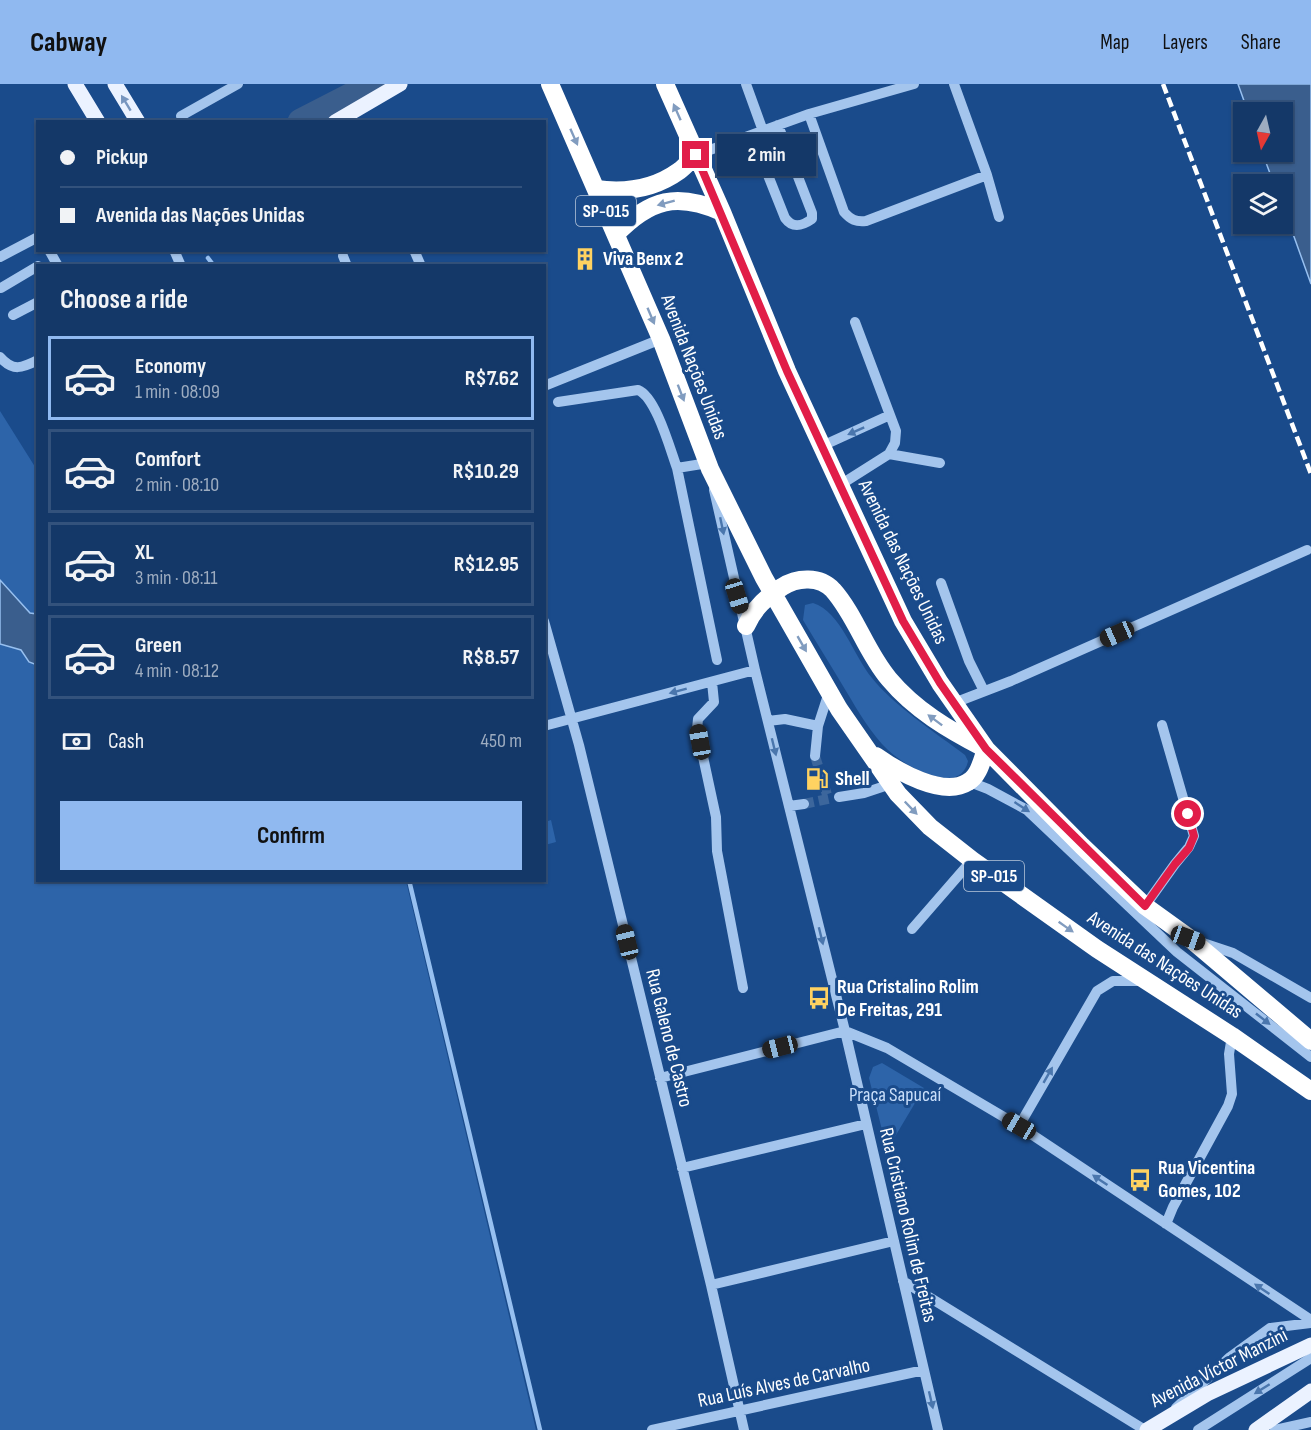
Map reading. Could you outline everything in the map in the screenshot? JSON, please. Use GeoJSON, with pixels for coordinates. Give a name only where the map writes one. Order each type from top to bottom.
{"type":"FeatureCollection","features":[{"type":"Feature","properties":{"kind":"highway","name":"Avenida Nações Unidas"},"geometry":{"type":"LineString","coordinates":[[550,84],[661,339],[709,466]]}},
{"type":"Feature","properties":{"kind":"highway","name":"Avenida das Nações Unidas"},"geometry":{"type":"LineString","coordinates":[[665,84],[722,212],[787,371],[903,621],[954,703],[986,749],[1145,906],[1188,938],[1311,1041]]}},
{"type":"Feature","properties":{"kind":"highway"},"geometry":{"type":"LineString","coordinates":[[596,189],[615,192],[636,191],[679,171],[696,155]]}},
{"type":"Feature","properties":{"kind":"highway"},"geometry":{"type":"LineString","coordinates":[[616,234],[630,220],[668,200],[702,203],[722,212]]}},
{"type":"Feature","properties":{"kind":"highway","name":"Avenida das Nações Unidas"},"geometry":{"type":"LineString","coordinates":[[709,466],[772,593],[829,692],[891,784],[930,827],[972,860],[1097,949],[1232,1036],[1311,1091]]}},
{"type":"Feature","properties":{"kind":"highway"},"geometry":{"type":"LineString","coordinates":[[746,626],[752,613],[772,593],[792,581],[802,579],[832,589],[873,658],[889,680],[919,708],[948,730],[986,749],[978,770],[970,782],[958,786],[937,785],[913,779],[889,765],[863,745]]}},
{"type":"Feature","properties":{"kind":"main road"},"geometry":{"type":"LineString","coordinates":[[75,84],[97,120]]}},
{"type":"Feature","properties":{"kind":"main road"},"geometry":{"type":"LineString","coordinates":[[115,84],[137,120]]}},
{"type":"Feature","properties":{"kind":"main road"},"geometry":{"type":"LineString","coordinates":[[355,116],[400,84]]}},
{"type":"Feature","properties":{"kind":"main road","name":"Avenida Víctor Manzini"},"geometry":{"type":"LineString","coordinates":[[1146,1430],[1246,1374],[1311,1345]]}},
{"type":"Feature","properties":{"kind":"main road"},"geometry":{"type":"LineString","coordinates":[[1256,1430],[1311,1391]]}},
{"type":"Feature","properties":{"kind":"street"},"geometry":{"type":"LineString","coordinates":[[180,116],[238,84]]}},
{"type":"Feature","properties":{"kind":"street"},"geometry":{"type":"LineString","coordinates":[[746,84],[758,133],[785,218],[795,226],[807,223],[812,219],[812,213],[778,125]]}},
{"type":"Feature","properties":{"kind":"street"},"geometry":{"type":"LineString","coordinates":[[696,155],[809,114],[914,84]]}},
{"type":"Feature","properties":{"kind":"street"},"geometry":{"type":"LineString","coordinates":[[954,84],[987,175],[999,217]]}},
{"type":"Feature","properties":{"kind":"street"},"geometry":{"type":"LineString","coordinates":[[809,114],[844,212],[850,219],[857,222],[866,221],[987,175]]}},
{"type":"Feature","properties":{"kind":"street"},"geometry":{"type":"LineString","coordinates":[[0,257],[36,238]]}},
{"type":"Feature","properties":{"kind":"street"},"geometry":{"type":"LineString","coordinates":[[1,288],[36,267]]}},
{"type":"Feature","properties":{"kind":"street"},"geometry":{"type":"LineString","coordinates":[[13,315],[36,303]]}},
{"type":"Feature","properties":{"kind":"street"},"geometry":{"type":"LineString","coordinates":[[840,485],[889,454],[896,431],[855,322]]}},
{"type":"Feature","properties":{"kind":"street"},"geometry":{"type":"LineString","coordinates":[[546,385],[661,339]]}},
{"type":"Feature","properties":{"kind":"street"},"geometry":{"type":"LineString","coordinates":[[0,357],[12,367],[22,368],[36,361]]}},
{"type":"Feature","properties":{"kind":"street"},"geometry":{"type":"LineString","coordinates":[[558,402],[638,390],[643,392],[655,410],[677,468],[717,660]]}},
{"type":"Feature","properties":{"kind":"street"},"geometry":{"type":"LineString","coordinates":[[822,446],[890,415]]}},
{"type":"Feature","properties":{"kind":"street"},"geometry":{"type":"LineString","coordinates":[[889,454],[940,463]]}},
{"type":"Feature","properties":{"kind":"street"},"geometry":{"type":"LineString","coordinates":[[677,468],[709,466]]}},
{"type":"Feature","properties":{"kind":"street","name":"Rua Cristiano Rolim de Freitas"},"geometry":{"type":"LineString","coordinates":[[709,466],[737,596],[845,1031],[938,1430]]}},
{"type":"Feature","properties":{"kind":"street"},"geometry":{"type":"LineString","coordinates":[[954,703],[1011,681],[1307,550]]}},
{"type":"Feature","properties":{"kind":"street"},"geometry":{"type":"LineString","coordinates":[[941,583],[969,661],[984,691]]}},
{"type":"Feature","properties":{"kind":"street","name":"Rua Galeno de Castro"},"geometry":{"type":"LineString","coordinates":[[546,628],[573,720],[711,1285],[744,1430]]}},
{"type":"Feature","properties":{"kind":"street"},"geometry":{"type":"LineString","coordinates":[[546,726],[755,670]]}},
{"type":"Feature","properties":{"kind":"street"},"geometry":{"type":"LineString","coordinates":[[712,682],[714,702],[698,719],[697,729],[716,818],[717,851],[743,988]]}},
{"type":"Feature","properties":{"kind":"street"},"geometry":{"type":"LineString","coordinates":[[815,756],[818,726],[829,692]]}},
{"type":"Feature","properties":{"kind":"street"},"geometry":{"type":"LineString","coordinates":[[768,721],[785,719],[818,726]]}},
{"type":"Feature","properties":{"kind":"street"},"geometry":{"type":"LineString","coordinates":[[1145,906],[1189,848],[1194,836],[1162,725]]}},
{"type":"Feature","properties":{"kind":"street"},"geometry":{"type":"LineString","coordinates":[[970,782],[1027,810],[1177,952],[1311,1057]]}},
{"type":"Feature","properties":{"kind":"street"},"geometry":{"type":"LineString","coordinates":[[839,797],[864,793],[891,784]]}},
{"type":"Feature","properties":{"kind":"street"},"geometry":{"type":"LineString","coordinates":[[789,806],[804,804]]}},
{"type":"Feature","properties":{"kind":"street"},"geometry":{"type":"LineString","coordinates":[[912,929],[972,860]]}},
{"type":"Feature","properties":{"kind":"street"},"geometry":{"type":"LineString","coordinates":[[1188,938],[1233,953],[1311,998]]}},
{"type":"Feature","properties":{"kind":"street"},"geometry":{"type":"LineString","coordinates":[[1019,1126],[1096,991],[1113,981],[1148,981]]}},
{"type":"Feature","properties":{"kind":"street"},"geometry":{"type":"LineString","coordinates":[[660,1078],[845,1031],[887,1048],[1019,1126],[1311,1322]]}},
{"type":"Feature","properties":{"kind":"street"},"geometry":{"type":"LineString","coordinates":[[1167,1224],[1173,1208],[1228,1106],[1232,1094],[1229,1054],[1232,1036]]}},
{"type":"Feature","properties":{"kind":"street"},"geometry":{"type":"LineString","coordinates":[[682,1168],[866,1124]]}},
{"type":"Feature","properties":{"kind":"street"},"geometry":{"type":"LineString","coordinates":[[711,1285],[894,1240]]}},
{"type":"Feature","properties":{"kind":"street"},"geometry":{"type":"LineString","coordinates":[[903,1281],[1146,1430]]}},
{"type":"Feature","properties":{"kind":"street"},"geometry":{"type":"LineString","coordinates":[[1166,1417],[1230,1357],[1270,1328],[1311,1322]]}},
{"type":"Feature","properties":{"kind":"street"},"geometry":{"type":"LineString","coordinates":[[1198,1430],[1311,1358]]}},
{"type":"Feature","properties":{"kind":"street","name":"Rua Luís Alves de Carvalho"},"geometry":{"type":"LineString","coordinates":[[652,1430],[924,1370]]}},
{"type":"Feature","properties":{"kind":"street"},"geometry":{"type":"LineString","coordinates":[[1275,1430],[1311,1422]]}},
{"type":"Feature","properties":{"kind":"green space"},"geometry":{"type":"Polygon","coordinates":[[[0,411],[36,468],[36,882],[406,882],[536,1430],[0,1430],[0,411]]]}},
{"type":"Feature","properties":{"kind":"green space"},"geometry":{"type":"Polygon","coordinates":[[[813,603],[831,615],[846,635],[865,669],[892,699],[965,755],[968,761],[961,774],[946,778],[923,772],[901,760],[882,744],[870,730],[803,620],[805,605],[813,603]]]}},
{"type":"Feature","properties":{"kind":"green space"},"geometry":{"type":"Polygon","coordinates":[[[551,820],[556,842],[546,845],[546,822],[551,820]]]}},
{"type":"Feature","properties":{"kind":"green space","name":"Praça Sapucaí"},"geometry":{"type":"Polygon","coordinates":[[[882,1063],[924,1088],[887,1150],[869,1078],[873,1067],[882,1063]]]}},
{"type":"Feature","properties":{"kind":"shaded area"},"geometry":{"type":"Polygon","coordinates":[[[1238,84],[1311,84],[1311,284],[1293,234],[1293,174],[1270,174],[1266,162],[1293,162],[1293,102],[1244,102],[1238,84]]]}},
{"type":"Feature","properties":{"kind":"shaded area"},"geometry":{"type":"Polygon","coordinates":[[[0,580],[30,613],[36,614],[36,665],[29,662],[21,650],[0,644],[0,580]]]}},
{"type":"Feature","properties":{"kind":"waterway"},"geometry":{"type":"LineString","coordinates":[[305,120],[375,84]]}},
{"type":"Feature","properties":{"kind":"waterway"},"geometry":{"type":"LineString","coordinates":[[208,258],[212,264]]}},
{"type":"Feature","properties":{"kind":"waterway"},"geometry":{"type":"LineString","coordinates":[[409,882],[540,1430]]}},
{"type":"Feature","properties":{"kind":"tunnel"},"geometry":{"type":"LineString","coordinates":[[815,756],[828,798]]}},
{"type":"Feature","properties":{"kind":"tunnel"},"geometry":{"type":"LineString","coordinates":[[804,804],[833,798]]}},
{"type":"Feature","properties":{"kind":"railway"},"geometry":{"type":"LineString","coordinates":[[1163,84],[1311,474]]}},
{"type":"Feature","properties":{"kind":"place","name":"Viva Benx 2"},"geometry":{"type":"Point","coordinates":[585,259]}},
{"type":"Feature","properties":{"kind":"place","name":"Shell"},"geometry":{"type":"Point","coordinates":[817,779]}},
{"type":"Feature","properties":{"kind":"place","name":"Rua Cristalino Rolim De Freitas, 291"},"geometry":{"type":"Point","coordinates":[819,998]}},
{"type":"Feature","properties":{"kind":"place","name":"Rua Vicentina Gomes, 102"},"geometry":{"type":"Point","coordinates":[1140,1180]}},
{"type":"Feature","properties":{"kind":"route"},"geometry":{"type":"LineString","coordinates":[[696,155],[722,212],[787,371],[903,621],[940,683],[986,749],[1145,906],[1189,848],[1194,836],[1188,814]]}}]}
